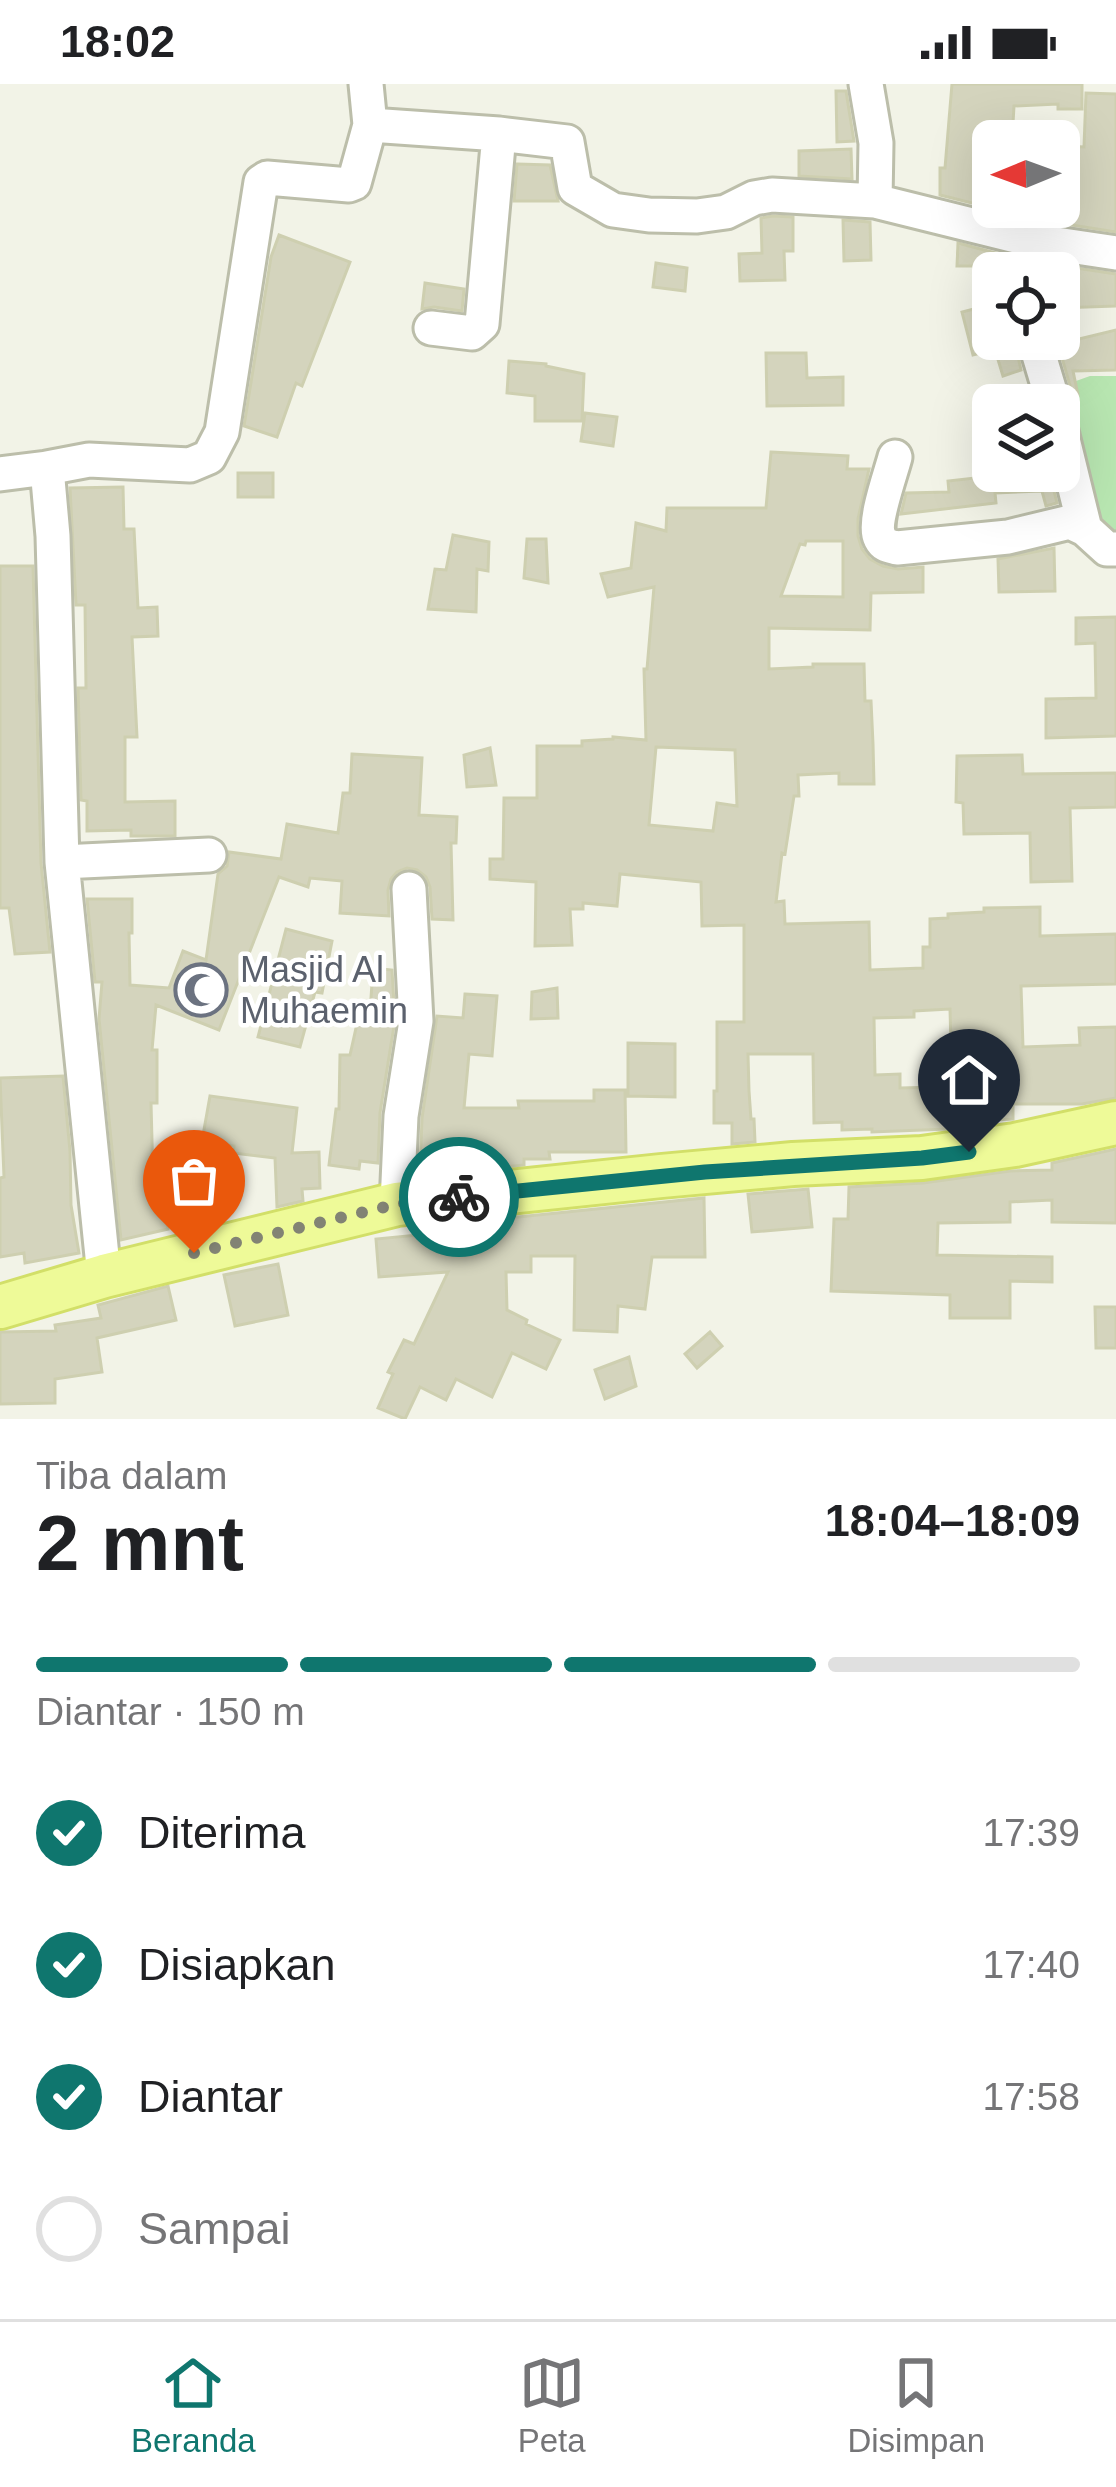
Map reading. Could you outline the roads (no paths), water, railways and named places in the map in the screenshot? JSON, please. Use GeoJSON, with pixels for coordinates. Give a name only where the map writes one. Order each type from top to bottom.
{"type":"FeatureCollection","features":[{"type":"Feature","properties":{"kind":"main road"},"geometry":{"type":"LineString","coordinates":[[0,1307],[104,1276],[397,1204],[793,1164],[922,1158],[1015,1145],[1116,1123]]}},
{"type":"Feature","properties":{"kind":"street"},"geometry":{"type":"LineString","coordinates":[[0,474],[89,460],[190,466],[208,458],[222,432],[261,182],[267,178],[354,183],[370,125],[366,84]]}},
{"type":"Feature","properties":{"kind":"street"},"geometry":{"type":"LineString","coordinates":[[866,84],[876,143],[875,201]]}},
{"type":"Feature","properties":{"kind":"street"},"geometry":{"type":"LineString","coordinates":[[370,125],[567,142],[575,188],[613,211],[697,216],[726,212],[772,195],[875,201],[1036,241],[1116,253]]}},
{"type":"Feature","properties":{"kind":"street"},"geometry":{"type":"LineString","coordinates":[[431,328],[472,333],[482,325],[499,134]]}},
{"type":"Feature","properties":{"kind":"street"},"geometry":{"type":"LineString","coordinates":[[895,457],[877,526],[886,545],[897,548],[1008,537],[1062,522],[1078,524],[1102,545],[1116,549]]}},
{"type":"Feature","properties":{"kind":"street"},"geometry":{"type":"LineString","coordinates":[[47,468],[62,862],[104,1276]]}},
{"type":"Feature","properties":{"kind":"street"},"geometry":{"type":"LineString","coordinates":[[1076,492],[1085,529]]}},
{"type":"Feature","properties":{"kind":"street"},"geometry":{"type":"LineString","coordinates":[[62,862],[209,855]]}},
{"type":"Feature","properties":{"kind":"street"},"geometry":{"type":"LineString","coordinates":[[397,1204],[401,1116],[416,1022],[409,889]]}},
{"type":"Feature","properties":{"kind":"place","name":"Masjid Al Muhaemin"},"geometry":{"type":"Point","coordinates":[201,990]}}]}
